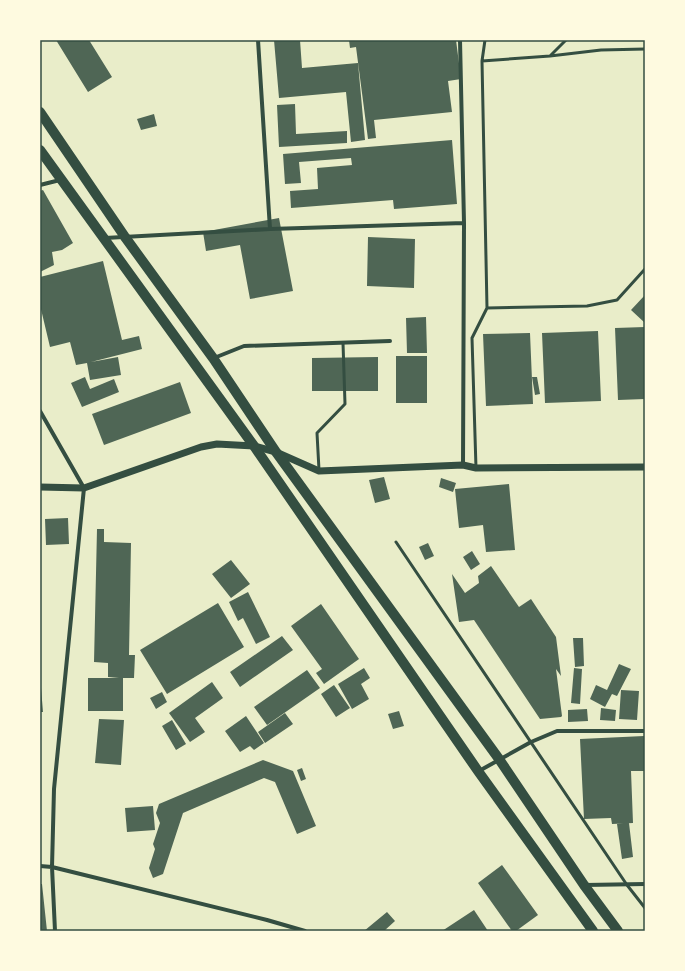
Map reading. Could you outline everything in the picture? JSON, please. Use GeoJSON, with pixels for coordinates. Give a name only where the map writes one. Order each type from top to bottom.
{"type":"FeatureCollection","features":[{"type":"Feature","properties":{"kind":"main road"},"geometry":{"type":"LineString","coordinates":[[40,112],[125,237],[213,358],[276,452],[499,759],[584,885],[618,931]]}},
{"type":"Feature","properties":{"kind":"main road"},"geometry":{"type":"LineString","coordinates":[[40,150],[60,180],[254,446],[478,771],[593,931]]}},
{"type":"Feature","properties":{"kind":"street"},"geometry":{"type":"LineString","coordinates":[[258,40],[270,229]]}},
{"type":"Feature","properties":{"kind":"street"},"geometry":{"type":"LineString","coordinates":[[460,40],[464,223],[464,465]]}},
{"type":"Feature","properties":{"kind":"street"},"geometry":{"type":"LineString","coordinates":[[40,184],[60,180]]}},
{"type":"Feature","properties":{"kind":"street"},"geometry":{"type":"LineString","coordinates":[[103,238],[270,229],[464,223]]}},
{"type":"Feature","properties":{"kind":"street"},"geometry":{"type":"LineString","coordinates":[[213,358],[244,346],[390,341]]}},
{"type":"Feature","properties":{"kind":"street"},"geometry":{"type":"LineString","coordinates":[[40,411],[84,488],[54,789],[52,867],[55,931]]}},
{"type":"Feature","properties":{"kind":"street"},"geometry":{"type":"LineString","coordinates":[[40,487],[84,488],[201,447],[217,444],[254,446],[276,452],[319,471],[464,465],[476,468],[645,467]]}},
{"type":"Feature","properties":{"kind":"street"},"geometry":{"type":"LineString","coordinates":[[478,771],[531,742],[557,731],[645,731]]}},
{"type":"Feature","properties":{"kind":"street"},"geometry":{"type":"LineString","coordinates":[[40,866],[52,867],[268,920],[305,931]]}},
{"type":"Feature","properties":{"kind":"street"},"geometry":{"type":"LineString","coordinates":[[584,885],[645,884]]}},
{"type":"Feature","properties":{"kind":"lane"},"geometry":{"type":"LineString","coordinates":[[476,468],[472,338],[487,308],[482,61],[485,40]]}},
{"type":"Feature","properties":{"kind":"lane"},"geometry":{"type":"LineString","coordinates":[[550,56],[566,40]]}},
{"type":"Feature","properties":{"kind":"lane"},"geometry":{"type":"LineString","coordinates":[[482,61],[550,56],[601,50],[645,49]]}},
{"type":"Feature","properties":{"kind":"lane"},"geometry":{"type":"LineString","coordinates":[[487,308],[587,306],[617,300],[645,269]]}},
{"type":"Feature","properties":{"kind":"lane"},"geometry":{"type":"LineString","coordinates":[[319,471],[317,433],[345,404],[343,343]]}},
{"type":"Feature","properties":{"kind":"lane"},"geometry":{"type":"LineString","coordinates":[[396,542],[627,884],[645,908]]}},
{"type":"Feature","properties":{"kind":"building"},"geometry":{"type":"Polygon","coordinates":[[[56,40],[89,40],[112,77],[88,92],[56,40]]]}},
{"type":"Feature","properties":{"kind":"building"},"geometry":{"type":"Polygon","coordinates":[[[274,40],[300,40],[302,68],[358,63],[365,140],[351,142],[346,92],[279,98],[274,40]]]}},
{"type":"Feature","properties":{"kind":"building"},"geometry":{"type":"Polygon","coordinates":[[[349,40],[456,40],[461,79],[448,81],[452,112],[374,120],[376,138],[368,139],[356,47],[350,48],[349,40]]]}},
{"type":"Feature","properties":{"kind":"building"},"geometry":{"type":"Polygon","coordinates":[[[295,104],[296,134],[347,131],[347,143],[279,147],[277,105],[295,104]]]}},
{"type":"Feature","properties":{"kind":"building"},"geometry":{"type":"Polygon","coordinates":[[[154,114],[157,126],[141,130],[137,119],[154,114]]]}},
{"type":"Feature","properties":{"kind":"building"},"geometry":{"type":"Polygon","coordinates":[[[452,140],[457,204],[394,209],[393,200],[291,208],[290,191],[318,189],[317,168],[352,165],[351,158],[299,162],[301,183],[285,184],[283,154],[452,140]]]}},
{"type":"Feature","properties":{"kind":"building"},"geometry":{"type":"Polygon","coordinates":[[[43,190],[73,243],[62,250],[52,252],[54,265],[40,272],[40,191],[43,190]]]}},
{"type":"Feature","properties":{"kind":"building"},"geometry":{"type":"Polygon","coordinates":[[[279,218],[293,291],[250,299],[240,245],[206,251],[203,232],[279,218]]]}},
{"type":"Feature","properties":{"kind":"building"},"geometry":{"type":"Polygon","coordinates":[[[368,237],[415,239],[414,288],[367,286],[368,237]]]}},
{"type":"Feature","properties":{"kind":"building"},"geometry":{"type":"Polygon","coordinates":[[[103,261],[122,340],[139,336],[142,349],[91,362],[118,357],[121,375],[90,380],[87,363],[76,365],[70,342],[50,347],[40,305],[40,277],[103,261]]]}},
{"type":"Feature","properties":{"kind":"building"},"geometry":{"type":"Polygon","coordinates":[[[645,295],[645,323],[631,310],[645,295]]]}},
{"type":"Feature","properties":{"kind":"building"},"geometry":{"type":"Polygon","coordinates":[[[426,317],[427,353],[407,353],[406,318],[426,317]]]}},
{"type":"Feature","properties":{"kind":"building"},"geometry":{"type":"Polygon","coordinates":[[[645,327],[645,399],[618,400],[615,328],[645,327]]]}},
{"type":"Feature","properties":{"kind":"building"},"geometry":{"type":"Polygon","coordinates":[[[598,331],[601,401],[545,403],[542,333],[598,331]]]}},
{"type":"Feature","properties":{"kind":"building"},"geometry":{"type":"Polygon","coordinates":[[[530,333],[533,404],[486,406],[483,334],[530,333]]]}},
{"type":"Feature","properties":{"kind":"building"},"geometry":{"type":"Polygon","coordinates":[[[396,356],[427,356],[427,403],[396,403],[396,356]]]}},
{"type":"Feature","properties":{"kind":"building"},"geometry":{"type":"Polygon","coordinates":[[[378,357],[378,391],[312,391],[312,358],[378,357]]]}},
{"type":"Feature","properties":{"kind":"building"},"geometry":{"type":"Polygon","coordinates":[[[85,377],[90,389],[114,379],[119,392],[82,407],[71,383],[85,377]]]}},
{"type":"Feature","properties":{"kind":"building"},"geometry":{"type":"Polygon","coordinates":[[[532,377],[537,377],[540,394],[535,395],[532,377]]]}},
{"type":"Feature","properties":{"kind":"building"},"geometry":{"type":"Polygon","coordinates":[[[180,382],[191,413],[104,445],[92,414],[180,382]]]}},
{"type":"Feature","properties":{"kind":"building"},"geometry":{"type":"Polygon","coordinates":[[[384,477],[390,499],[375,503],[369,480],[384,477]]]}},
{"type":"Feature","properties":{"kind":"building"},"geometry":{"type":"Polygon","coordinates":[[[441,478],[456,483],[453,492],[439,487],[441,478]]]}},
{"type":"Feature","properties":{"kind":"building"},"geometry":{"type":"Polygon","coordinates":[[[509,484],[515,550],[486,552],[483,525],[459,528],[455,489],[509,484]]]}},
{"type":"Feature","properties":{"kind":"building"},"geometry":{"type":"Polygon","coordinates":[[[68,518],[69,544],[46,545],[45,519],[68,518]]]}},
{"type":"Feature","properties":{"kind":"building"},"geometry":{"type":"Polygon","coordinates":[[[97,529],[104,529],[104,542],[131,543],[129,655],[135,655],[134,678],[123,678],[123,711],[88,711],[88,678],[119,678],[108,677],[108,663],[94,662],[97,529]]]}},
{"type":"Feature","properties":{"kind":"building"},"geometry":{"type":"Polygon","coordinates":[[[428,543],[434,556],[425,560],[419,547],[428,543]]]}},
{"type":"Feature","properties":{"kind":"building"},"geometry":{"type":"Polygon","coordinates":[[[472,551],[480,564],[471,570],[463,557],[472,551]]]}},
{"type":"Feature","properties":{"kind":"building"},"geometry":{"type":"Polygon","coordinates":[[[231,560],[250,584],[231,598],[212,574],[231,560]]]}},
{"type":"Feature","properties":{"kind":"building"},"geometry":{"type":"Polygon","coordinates":[[[491,566],[519,607],[531,599],[556,637],[561,676],[556,669],[561,717],[540,719],[474,620],[459,622],[452,574],[465,593],[479,583],[478,576],[491,566]]]}},
{"type":"Feature","properties":{"kind":"building"},"geometry":{"type":"Polygon","coordinates":[[[248,592],[270,637],[256,644],[243,618],[238,621],[229,602],[248,592]]]}},
{"type":"Feature","properties":{"kind":"building"},"geometry":{"type":"Polygon","coordinates":[[[218,603],[244,647],[167,694],[140,650],[218,603]]]}},
{"type":"Feature","properties":{"kind":"building"},"geometry":{"type":"Polygon","coordinates":[[[321,604],[359,659],[324,684],[316,673],[322,669],[291,626],[321,604]]]}},
{"type":"Feature","properties":{"kind":"building"},"geometry":{"type":"Polygon","coordinates":[[[282,636],[293,650],[240,687],[230,672],[282,636]]]}},
{"type":"Feature","properties":{"kind":"building"},"geometry":{"type":"Polygon","coordinates":[[[573,638],[583,638],[584,666],[575,667],[573,638]]]}},
{"type":"Feature","properties":{"kind":"building"},"geometry":{"type":"Polygon","coordinates":[[[619,664],[631,669],[617,696],[612,694],[605,707],[590,699],[596,685],[607,690],[619,664]]]}},
{"type":"Feature","properties":{"kind":"building"},"geometry":{"type":"Polygon","coordinates":[[[364,668],[370,678],[361,684],[369,699],[352,709],[338,684],[364,668]]]}},
{"type":"Feature","properties":{"kind":"building"},"geometry":{"type":"Polygon","coordinates":[[[574,668],[582,669],[580,704],[571,703],[574,668]]]}},
{"type":"Feature","properties":{"kind":"building"},"geometry":{"type":"Polygon","coordinates":[[[307,670],[320,688],[267,725],[254,707],[307,670]]]}},
{"type":"Feature","properties":{"kind":"building"},"geometry":{"type":"Polygon","coordinates":[[[212,682],[223,698],[195,718],[205,732],[190,742],[169,713],[212,682]]]}},
{"type":"Feature","properties":{"kind":"building"},"geometry":{"type":"Polygon","coordinates":[[[334,685],[350,708],[336,717],[321,694],[334,685]]]}},
{"type":"Feature","properties":{"kind":"building"},"geometry":{"type":"Polygon","coordinates":[[[41,688],[43,712],[40,712],[41,688]]]}},
{"type":"Feature","properties":{"kind":"building"},"geometry":{"type":"Polygon","coordinates":[[[621,690],[639,691],[637,720],[619,719],[621,690]]]}},
{"type":"Feature","properties":{"kind":"building"},"geometry":{"type":"Polygon","coordinates":[[[162,692],[167,702],[156,709],[150,698],[162,692]]]}},
{"type":"Feature","properties":{"kind":"building"},"geometry":{"type":"Polygon","coordinates":[[[601,708],[616,710],[615,721],[600,720],[601,708]]]}},
{"type":"Feature","properties":{"kind":"building"},"geometry":{"type":"Polygon","coordinates":[[[587,709],[588,721],[568,722],[568,710],[587,709]]]}},
{"type":"Feature","properties":{"kind":"building"},"geometry":{"type":"Polygon","coordinates":[[[399,711],[404,726],[393,729],[388,714],[399,711]]]}},
{"type":"Feature","properties":{"kind":"building"},"geometry":{"type":"Polygon","coordinates":[[[285,713],[293,724],[265,743],[258,732],[285,713]]]}},
{"type":"Feature","properties":{"kind":"building"},"geometry":{"type":"Polygon","coordinates":[[[246,716],[264,743],[254,750],[250,746],[240,752],[225,731],[246,716]]]}},
{"type":"Feature","properties":{"kind":"building"},"geometry":{"type":"Polygon","coordinates":[[[99,719],[124,720],[121,765],[95,763],[99,719]]]}},
{"type":"Feature","properties":{"kind":"building"},"geometry":{"type":"Polygon","coordinates":[[[172,720],[186,744],[176,750],[162,726],[172,720]]]}},
{"type":"Feature","properties":{"kind":"building"},"geometry":{"type":"Polygon","coordinates":[[[644,736],[645,771],[631,771],[633,823],[612,824],[611,818],[584,819],[580,739],[644,736]]]}},
{"type":"Feature","properties":{"kind":"building"},"geometry":{"type":"Polygon","coordinates":[[[263,760],[293,771],[316,826],[297,834],[275,782],[264,778],[183,813],[163,874],[153,878],[149,868],[155,849],[153,844],[160,823],[156,813],[159,804],[263,760]]]}},
{"type":"Feature","properties":{"kind":"building"},"geometry":{"type":"Polygon","coordinates":[[[302,768],[306,779],[301,781],[297,770],[302,768]]]}},
{"type":"Feature","properties":{"kind":"building"},"geometry":{"type":"Polygon","coordinates":[[[153,806],[155,830],[127,832],[125,808],[153,806]]]}},
{"type":"Feature","properties":{"kind":"building"},"geometry":{"type":"Polygon","coordinates":[[[629,823],[633,857],[622,859],[617,824],[629,823]]]}},
{"type":"Feature","properties":{"kind":"building"},"geometry":{"type":"Polygon","coordinates":[[[502,865],[538,915],[516,931],[512,931],[478,883],[502,865]]]}},
{"type":"Feature","properties":{"kind":"building"},"geometry":{"type":"Polygon","coordinates":[[[40,884],[42,884],[47,931],[40,931],[40,884]]]}},
{"type":"Feature","properties":{"kind":"building"},"geometry":{"type":"Polygon","coordinates":[[[474,910],[488,931],[442,931],[474,910]]]}},
{"type":"Feature","properties":{"kind":"building"},"geometry":{"type":"Polygon","coordinates":[[[387,912],[395,921],[384,931],[364,931],[387,912]]]}}]}
